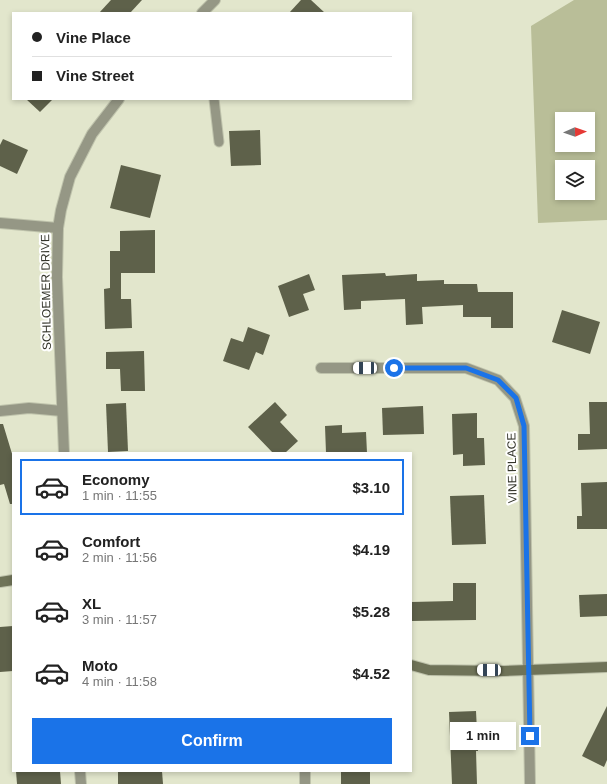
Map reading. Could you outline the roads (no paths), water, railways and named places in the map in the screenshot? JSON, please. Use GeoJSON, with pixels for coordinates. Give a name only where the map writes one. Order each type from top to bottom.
{"type":"FeatureCollection","features":[{"type":"Feature","properties":{"kind":"street"},"geometry":{"type":"LineString","coordinates":[[203,12],[215,0]]}},
{"type":"Feature","properties":{"kind":"street","name":"SCHLOEMER DRIVE"},"geometry":{"type":"LineString","coordinates":[[64,452],[57,277],[58,228],[61,210],[70,177],[92,134],[118,100]]}},
{"type":"Feature","properties":{"kind":"street"},"geometry":{"type":"LineString","coordinates":[[0,223],[58,228]]}},
{"type":"Feature","properties":{"kind":"street","name":"VINE PLACE"},"geometry":{"type":"LineString","coordinates":[[321,368],[466,368],[498,380],[516,398],[524,426],[530,784]]}},
{"type":"Feature","properties":{"kind":"street"},"geometry":{"type":"LineString","coordinates":[[0,411],[29,408],[62,411]]}},
{"type":"Feature","properties":{"kind":"street"},"geometry":{"type":"LineString","coordinates":[[0,582],[12,580]]}},
{"type":"Feature","properties":{"kind":"street"},"geometry":{"type":"LineString","coordinates":[[412,665],[429,670],[529,670],[607,667]]}},
{"type":"Feature","properties":{"kind":"street"},"geometry":{"type":"LineString","coordinates":[[80,772],[81,784]]}},
{"type":"Feature","properties":{"kind":"street"},"geometry":{"type":"LineString","coordinates":[[305,772],[305,784]]}},
{"type":"Feature","properties":{"kind":"lane"},"geometry":{"type":"LineString","coordinates":[[214,100],[219,142]]}}]}
